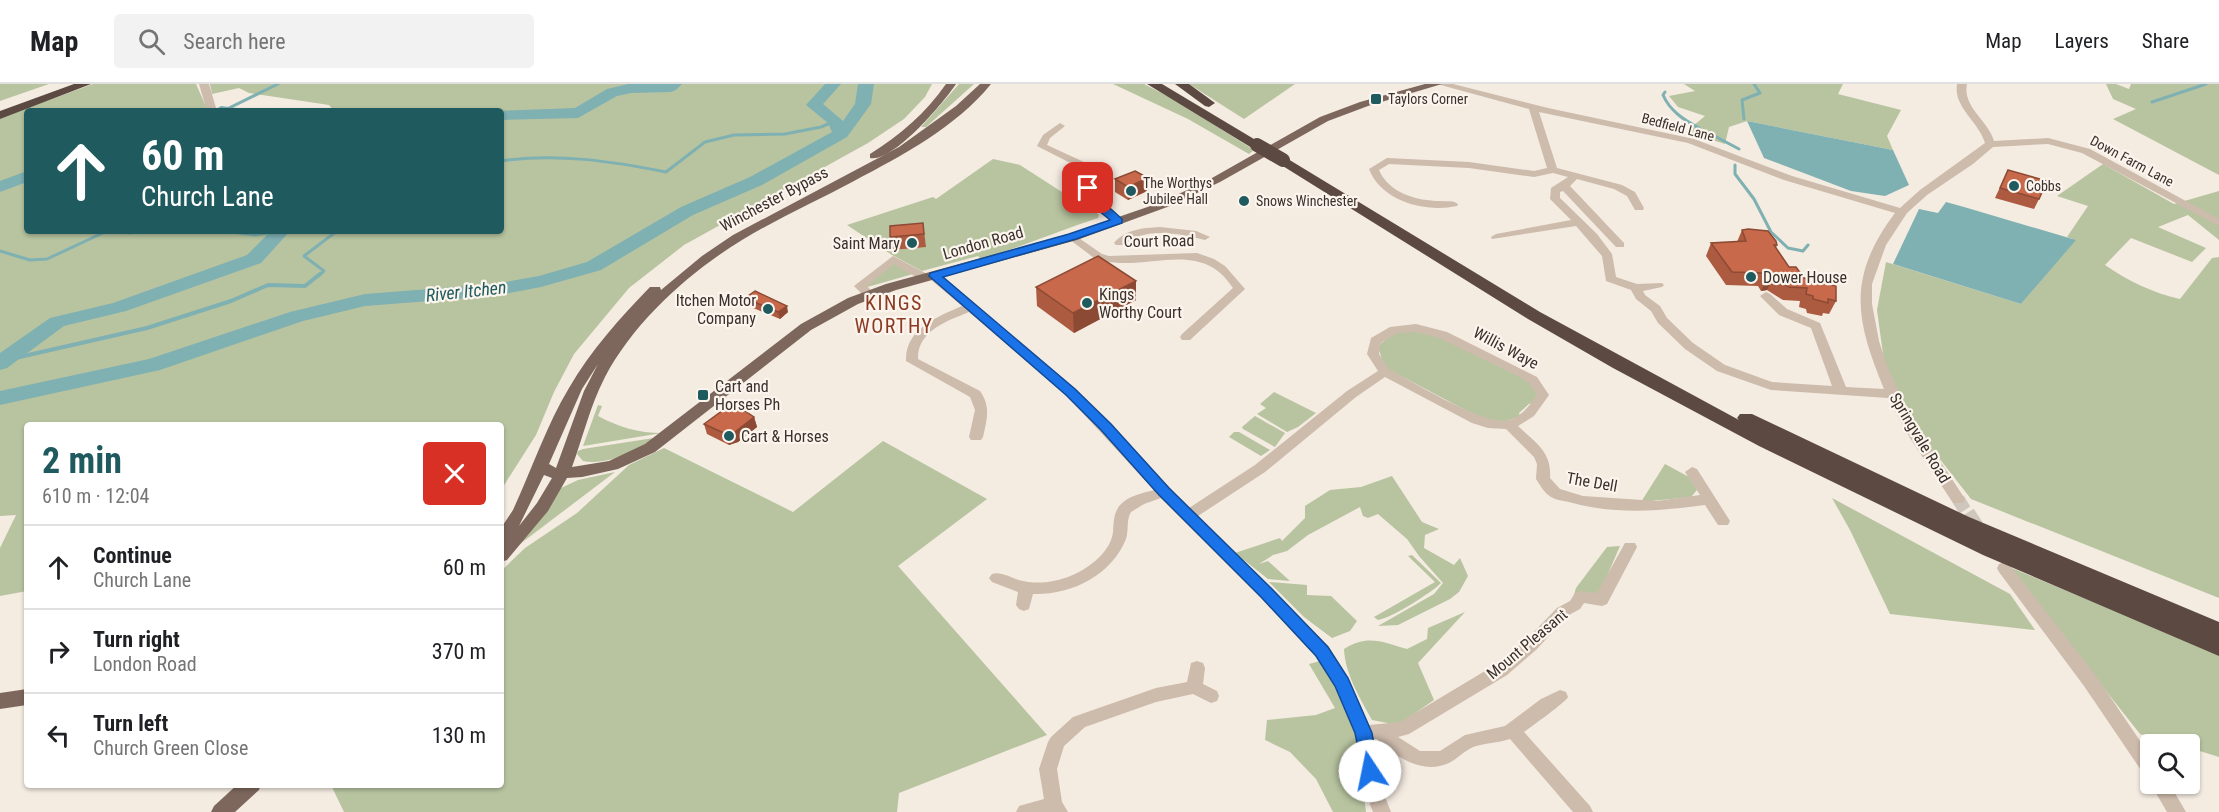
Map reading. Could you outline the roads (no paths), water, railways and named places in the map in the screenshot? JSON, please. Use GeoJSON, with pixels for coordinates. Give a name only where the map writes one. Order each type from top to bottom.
{"type":"FeatureCollection","features":[{"type":"Feature","properties":{"kind":"highway"},"geometry":{"type":"LineString","coordinates":[[0,107],[65,84]]}},
{"type":"Feature","properties":{"kind":"highway"},"geometry":{"type":"LineString","coordinates":[[0,115],[85,84]]}},
{"type":"Feature","properties":{"kind":"highway"},"geometry":{"type":"LineString","coordinates":[[1153,84],[1262,143],[1570,323],[1753,421],[1962,522],[2219,631]]}},
{"type":"Feature","properties":{"kind":"highway"},"geometry":{"type":"LineString","coordinates":[[1181,84],[1262,143]]}},
{"type":"Feature","properties":{"kind":"highway"},"geometry":{"type":"LineString","coordinates":[[1288,158],[1554,327],[1787,453],[1908,513],[2062,583],[2219,648]]}},
{"type":"Feature","properties":{"kind":"main road","name":"Winchester Bypass"},"geometry":{"type":"LineString","coordinates":[[520,511],[574,389],[601,350],[651,294],[690,260],[724,237],[882,152],[928,114],[951,84]]}},
{"type":"Feature","properties":{"kind":"main road","name":"Winchester Bypass"},"geometry":{"type":"LineString","coordinates":[[504,553],[535,518],[562,473],[592,390],[622,340],[667,292],[703,262],[748,231],[880,163],[923,138],[949,119],[986,84]]}},
{"type":"Feature","properties":{"kind":"main road","name":"London Road"},"geometry":{"type":"LineString","coordinates":[[541,466],[553,473],[582,472],[613,465],[650,448],[806,327],[869,295],[1072,237],[1118,221],[1189,194],[1324,119],[1364,104],[1437,84]]}},
{"type":"Feature","properties":{"kind":"main road"},"geometry":{"type":"LineString","coordinates":[[504,536],[520,511],[545,485],[562,473]]}},
{"type":"Feature","properties":{"kind":"main road"},"geometry":{"type":"LineString","coordinates":[[0,701],[24,697]]}},
{"type":"Feature","properties":{"kind":"main road"},"geometry":{"type":"LineString","coordinates":[[221,812],[248,788]]}},
{"type":"Feature","properties":{"kind":"street"},"geometry":{"type":"LineString","coordinates":[[204,84],[211,108]]}},
{"type":"Feature","properties":{"kind":"street","name":"Bedfield Lane"},"geometry":{"type":"LineString","coordinates":[[1442,84],[1533,108],[1691,141],[1788,178],[1902,212]]}},
{"type":"Feature","properties":{"kind":"street"},"geometry":{"type":"LineString","coordinates":[[1962,84],[1960,95],[1987,129],[1990,144]]}},
{"type":"Feature","properties":{"kind":"street"},"geometry":{"type":"LineString","coordinates":[[1533,108],[1553,170]]}},
{"type":"Feature","properties":{"kind":"street"},"geometry":{"type":"LineString","coordinates":[[1060,126],[1046,137],[1042,146],[1093,170],[1095,179],[1086,191],[1118,221]]}},
{"type":"Feature","properties":{"kind":"street","name":"Down Farm Lane"},"geometry":{"type":"LineString","coordinates":[[1990,144],[2034,141],[2075,147],[2105,160],[2219,223]]}},
{"type":"Feature","properties":{"kind":"street","name":"Springvale Road"},"geometry":{"type":"LineString","coordinates":[[1958,499],[1910,428],[1891,394],[1876,355],[1869,325],[1866,283],[1881,246],[1902,212],[1928,188],[1960,169],[1990,144]]}},
{"type":"Feature","properties":{"kind":"street"},"geometry":{"type":"LineString","coordinates":[[1453,204],[1430,205],[1404,198],[1383,184],[1374,169],[1387,161],[1469,165],[1534,174],[1553,170],[1618,187],[1631,194],[1640,208]]}},
{"type":"Feature","properties":{"kind":"street"},"geometry":{"type":"LineString","coordinates":[[1575,176],[1564,186],[1555,190],[1555,199],[1579,222],[1608,256],[1610,279],[1636,288],[1658,285]]}},
{"type":"Feature","properties":{"kind":"street"},"geometry":{"type":"LineString","coordinates":[[1564,186],[1620,246]]}},
{"type":"Feature","properties":{"kind":"street"},"geometry":{"type":"LineString","coordinates":[[1496,237],[1579,222]]}},
{"type":"Feature","properties":{"kind":"street"},"geometry":{"type":"LineString","coordinates":[[1120,243],[1124,237],[1135,234],[1164,244],[1188,231],[1204,237]]}},
{"type":"Feature","properties":{"kind":"street","name":"Court Road"},"geometry":{"type":"LineString","coordinates":[[1072,237],[1098,256],[1107,259],[1164,244],[1187,255],[1206,259],[1233,277],[1239,289],[1186,337]]}},
{"type":"Feature","properties":{"kind":"street"},"geometry":{"type":"LineString","coordinates":[[869,295],[860,286],[893,259],[930,277],[1071,392],[1164,492],[1322,651],[1372,732],[1403,751],[1427,761],[1442,758],[1468,741],[1488,739],[1512,730],[1545,703],[1560,697]]}},
{"type":"Feature","properties":{"kind":"street"},"geometry":{"type":"LineString","coordinates":[[1636,288],[1640,297],[1656,309],[1662,320],[1689,346],[1721,368],[1771,386],[1891,394]]}},
{"type":"Feature","properties":{"kind":"street"},"geometry":{"type":"LineString","coordinates":[[1766,296],[1783,312],[1816,326],[1840,389]]}},
{"type":"Feature","properties":{"kind":"street"},"geometry":{"type":"LineString","coordinates":[[969,307],[930,326],[910,353],[912,361],[975,394],[982,403],[984,411],[976,437]]}},
{"type":"Feature","properties":{"kind":"street","name":"Willis Waye"},"geometry":{"type":"LineString","coordinates":[[1385,372],[1373,354],[1375,341],[1385,333],[1416,328],[1443,335],[1520,372],[1538,385],[1543,395],[1535,409],[1520,422],[1509,425]]}},
{"type":"Feature","properties":{"kind":"street"},"geometry":{"type":"LineString","coordinates":[[1189,515],[1222,497],[1299,438],[1366,382],[1385,372],[1477,420],[1493,426],[1509,425]]}},
{"type":"Feature","properties":{"kind":"street","name":"The Dell"},"geometry":{"type":"LineString","coordinates":[[1509,425],[1539,454],[1544,464],[1543,479],[1555,493],[1583,501],[1624,506],[1657,506],[1708,499]]}},
{"type":"Feature","properties":{"kind":"street"},"geometry":{"type":"LineString","coordinates":[[1692,472],[1723,521]]}},
{"type":"Feature","properties":{"kind":"street"},"geometry":{"type":"LineString","coordinates":[[996,578],[1026,588],[1054,586],[1089,574],[1102,564],[1116,544],[1120,536],[1120,518],[1126,507],[1164,492]]}},
{"type":"Feature","properties":{"kind":"street","name":"Mount Pleasant"},"geometry":{"type":"LineString","coordinates":[[1372,732],[1403,729],[1501,670],[1531,645],[1562,612],[1575,605],[1580,597],[1602,600],[1630,547]]}},
{"type":"Feature","properties":{"kind":"street"},"geometry":{"type":"LineString","coordinates":[[2004,568],[2090,681],[2140,755]]}},
{"type":"Feature","properties":{"kind":"street"},"geometry":{"type":"LineString","coordinates":[[1024,605],[1026,588]]}},
{"type":"Feature","properties":{"kind":"street"},"geometry":{"type":"LineString","coordinates":[[1195,687],[1197,668]]}},
{"type":"Feature","properties":{"kind":"street"},"geometry":{"type":"LineString","coordinates":[[1025,812],[1056,808],[1048,770],[1057,742],[1079,722],[1138,701],[1195,687],[1211,696]]}},
{"type":"Feature","properties":{"kind":"street"},"geometry":{"type":"LineString","coordinates":[[1512,730],[1584,812]]}},
{"type":"Feature","properties":{"kind":"street"},"geometry":{"type":"LineString","coordinates":[[1372,732],[1374,792],[1382,812]]}},
{"type":"Feature","properties":{"kind":"street"},"geometry":{"type":"LineString","coordinates":[[2166,794],[2177,812]]}},
{"type":"Feature","properties":{"kind":"water"},"geometry":{"type":"Polygon","coordinates":[[[1747,121],[1893,150],[1909,185],[1885,196],[1851,191],[1764,158],[1747,121]]]}},
{"type":"Feature","properties":{"kind":"water"},"geometry":{"type":"Polygon","coordinates":[[[1946,202],[2076,240],[2021,304],[1893,264],[1919,209],[1938,213],[1946,202]]]}},
{"type":"Feature","properties":{"kind":"waterway"},"geometry":{"type":"LineString","coordinates":[[229,108],[278,84]]}},
{"type":"Feature","properties":{"kind":"waterway","name":"River Itchen"},"geometry":{"type":"LineString","coordinates":[[504,115],[578,113],[612,92],[631,88],[671,87],[674,84]]}},
{"type":"Feature","properties":{"kind":"waterway","name":"River Itchen"},"geometry":{"type":"LineString","coordinates":[[833,84],[814,105],[835,121],[841,134]]}},
{"type":"Feature","properties":{"kind":"waterway"},"geometry":{"type":"LineString","coordinates":[[841,134],[863,104],[866,84]]}},
{"type":"Feature","properties":{"kind":"waterway"},"geometry":{"type":"LineString","coordinates":[[1744,119],[1742,100],[1760,93],[1754,84]]}},
{"type":"Feature","properties":{"kind":"waterway"},"geometry":{"type":"LineString","coordinates":[[2152,102],[2206,84]]}},
{"type":"Feature","properties":{"kind":"waterway"},"geometry":{"type":"LineString","coordinates":[[1665,92],[1663,95],[1674,110],[1699,128]]}},
{"type":"Feature","properties":{"kind":"waterway"},"geometry":{"type":"LineString","coordinates":[[504,161],[543,158],[584,159],[666,172],[705,142],[734,135],[785,134],[821,127],[835,121]]}},
{"type":"Feature","properties":{"kind":"waterway"},"geometry":{"type":"LineString","coordinates":[[1707,132],[1739,149]]}},
{"type":"Feature","properties":{"kind":"waterway","name":"River Itchen"},"geometry":{"type":"LineString","coordinates":[[0,398],[153,365],[297,316],[365,300],[494,290],[541,281],[594,266],[687,211],[756,181],[841,134]]}},
{"type":"Feature","properties":{"kind":"waterway"},"geometry":{"type":"LineString","coordinates":[[1735,165],[1735,174],[1754,199],[1771,232],[1788,248],[1803,251],[1808,245]]}},
{"type":"Feature","properties":{"kind":"waterway","name":"River Itchen"},"geometry":{"type":"LineString","coordinates":[[0,187],[24,177]]}},
{"type":"Feature","properties":{"kind":"waterway"},"geometry":{"type":"LineString","coordinates":[[0,251],[30,260],[47,259],[101,234]]}},
{"type":"Feature","properties":{"kind":"waterway"},"geometry":{"type":"LineString","coordinates":[[247,234],[261,234]]}},
{"type":"Feature","properties":{"kind":"waterway","name":"River Itchen"},"geometry":{"type":"LineString","coordinates":[[0,363],[57,322],[119,307],[254,259],[278,234]]}},
{"type":"Feature","properties":{"kind":"waterway"},"geometry":{"type":"LineString","coordinates":[[318,276],[324,271],[304,256],[333,234]]}},
{"type":"Feature","properties":{"kind":"waterway"},"geometry":{"type":"LineString","coordinates":[[2,361],[147,328],[231,301],[268,285],[305,286],[320,274]]}},
{"type":"Feature","properties":{"kind":"tunnel"},"geometry":{"type":"LineString","coordinates":[[1958,499],[1968,515]]}},
{"type":"Feature","properties":{"kind":"tunnel"},"geometry":{"type":"LineString","coordinates":[[1967,513],[1980,533]]}},
{"type":"Feature","properties":{"kind":"place","name":"Taylors Corner"},"geometry":{"type":"Point","coordinates":[1376,99]}},
{"type":"Feature","properties":{"kind":"place","name":"Cobbs"},"geometry":{"type":"Point","coordinates":[2014,186]}},
{"type":"Feature","properties":{"kind":"place","name":"The Worthys Jubilee Hall"},"geometry":{"type":"Point","coordinates":[1131,191]}},
{"type":"Feature","properties":{"kind":"place","name":"Snows Winchester"},"geometry":{"type":"Point","coordinates":[1244,201]}},
{"type":"Feature","properties":{"kind":"place","name":"Saint Mary"},"geometry":{"type":"Point","coordinates":[912,243]}},
{"type":"Feature","properties":{"kind":"place","name":"Dower House"},"geometry":{"type":"Point","coordinates":[1751,277]}},
{"type":"Feature","properties":{"kind":"place","name":"Kings Worthy Court"},"geometry":{"type":"Point","coordinates":[1087,303]}},
{"type":"Feature","properties":{"kind":"place","name":"Itchen Motor Company"},"geometry":{"type":"Point","coordinates":[768,309]}},
{"type":"Feature","properties":{"kind":"place","name":"Cart and Horses Ph"},"geometry":{"type":"Point","coordinates":[703,395]}},
{"type":"Feature","properties":{"kind":"place","name":"Cart & Horses"},"geometry":{"type":"Point","coordinates":[729,436]}},
{"type":"Feature","properties":{"kind":"district","name":"KINGS WORTHY"},"geometry":{"type":"Point","coordinates":[894,314]}}]}
